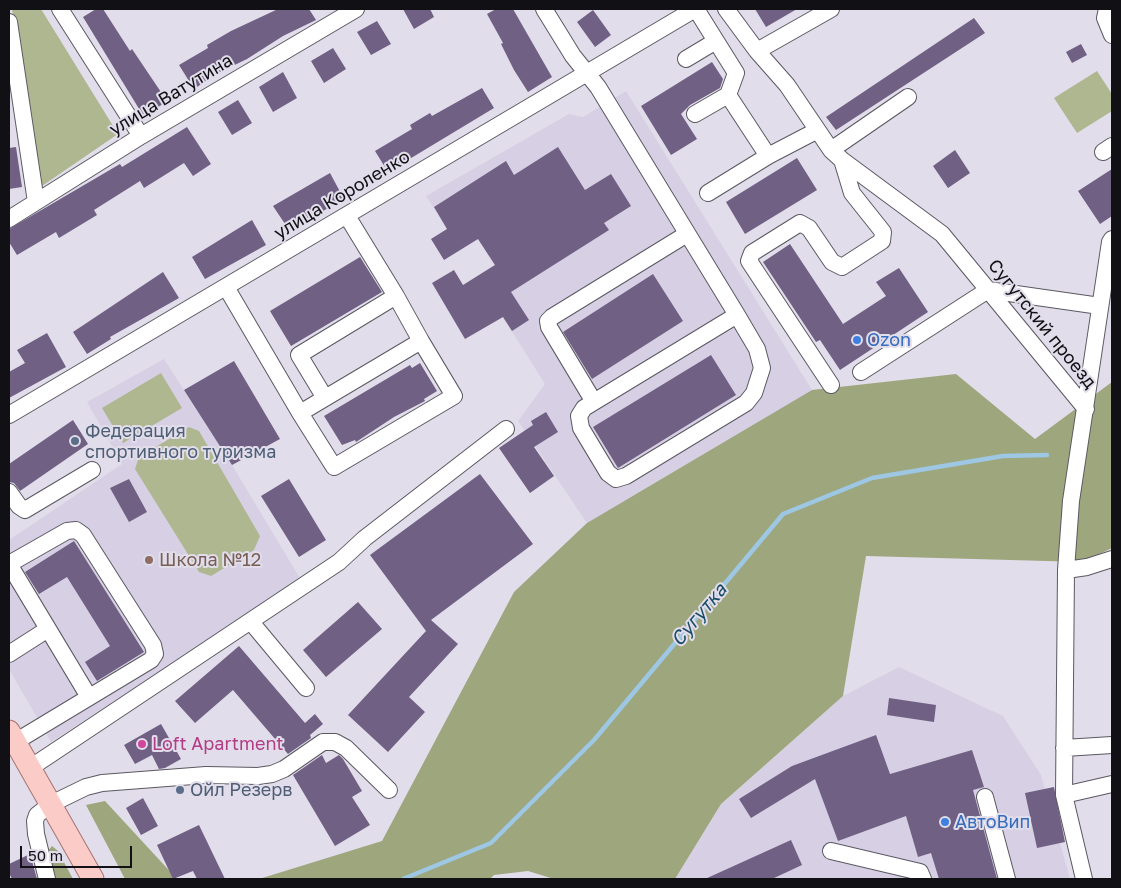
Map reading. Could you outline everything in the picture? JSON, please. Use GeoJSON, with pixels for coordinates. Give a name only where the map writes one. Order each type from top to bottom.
{"type":"FeatureCollection","features":[{"type":"Feature","properties":{"kind":"main road"},"geometry":{"type":"LineString","coordinates":[[12,737],[93,879]]}},
{"type":"Feature","properties":{"kind":"street","name":"улица Ватутина"},"geometry":{"type":"LineString","coordinates":[[9,219],[141,136],[356,9]]}},
{"type":"Feature","properties":{"kind":"street"},"geometry":{"type":"LineString","coordinates":[[544,9],[587,74],[598,87],[758,349],[762,368],[754,393],[746,403],[626,476],[616,479],[608,473],[581,428],[579,416],[584,408],[737,315]]}},
{"type":"Feature","properties":{"kind":"street"},"geometry":{"type":"LineString","coordinates":[[695,9],[736,73],[728,95],[695,114]]}},
{"type":"Feature","properties":{"kind":"street","name":"улица Короленко"},"geometry":{"type":"LineString","coordinates":[[9,414],[695,9]]}},
{"type":"Feature","properties":{"kind":"street","name":"Сугутский проезд"},"geometry":{"type":"LineString","coordinates":[[726,9],[757,51],[787,85],[816,131],[836,155],[942,234],[1086,409],[1070,501],[1066,570],[1064,748],[1064,794],[1084,879]]}},
{"type":"Feature","properties":{"kind":"street"},"geometry":{"type":"LineString","coordinates":[[757,51],[831,9]]}},
{"type":"Feature","properties":{"kind":"street"},"geometry":{"type":"LineString","coordinates":[[1107,9],[1105,18],[1112,36]]}},
{"type":"Feature","properties":{"kind":"street"},"geometry":{"type":"LineString","coordinates":[[63,10],[141,136]]}},
{"type":"Feature","properties":{"kind":"street"},"geometry":{"type":"LineString","coordinates":[[9,22],[36,202]]}},
{"type":"Feature","properties":{"kind":"street"},"geometry":{"type":"LineString","coordinates":[[686,59],[716,41]]}},
{"type":"Feature","properties":{"kind":"street"},"geometry":{"type":"LineString","coordinates":[[728,95],[768,156]]}},
{"type":"Feature","properties":{"kind":"street"},"geometry":{"type":"LineString","coordinates":[[831,385],[749,261],[752,253],[800,223],[809,228],[832,262],[842,267],[882,241],[883,232],[852,193],[836,155],[908,97]]}},
{"type":"Feature","properties":{"kind":"street"},"geometry":{"type":"LineString","coordinates":[[708,193],[768,156],[816,131]]}},
{"type":"Feature","properties":{"kind":"street"},"geometry":{"type":"LineString","coordinates":[[226,287],[334,467],[454,396],[347,216]]}},
{"type":"Feature","properties":{"kind":"street"},"geometry":{"type":"LineString","coordinates":[[594,402],[549,327],[548,321],[687,234]]}},
{"type":"Feature","properties":{"kind":"street"},"geometry":{"type":"LineString","coordinates":[[1086,409],[1100,306],[1112,239]]}},
{"type":"Feature","properties":{"kind":"street"},"geometry":{"type":"LineString","coordinates":[[861,372],[988,290],[1100,306]]}},
{"type":"Feature","properties":{"kind":"street"},"geometry":{"type":"LineString","coordinates":[[325,398],[299,355],[396,296]]}},
{"type":"Feature","properties":{"kind":"street"},"geometry":{"type":"LineString","coordinates":[[300,413],[420,341]]}},
{"type":"Feature","properties":{"kind":"street"},"geometry":{"type":"LineString","coordinates":[[30,768],[340,562],[365,538],[506,429]]}},
{"type":"Feature","properties":{"kind":"street"},"geometry":{"type":"LineString","coordinates":[[9,492],[24,510],[92,470]]}},
{"type":"Feature","properties":{"kind":"street"},"geometry":{"type":"LineString","coordinates":[[12,737],[89,697],[150,660],[155,654],[153,645],[83,535],[76,530],[67,531],[9,564],[89,697]]}},
{"type":"Feature","properties":{"kind":"street"},"geometry":{"type":"LineString","coordinates":[[1066,570],[1112,560]]}},
{"type":"Feature","properties":{"kind":"street"},"geometry":{"type":"LineString","coordinates":[[251,622],[306,688]]}},
{"type":"Feature","properties":{"kind":"street"},"geometry":{"type":"LineString","coordinates":[[9,654],[48,629]]}},
{"type":"Feature","properties":{"kind":"street"},"geometry":{"type":"LineString","coordinates":[[47,879],[36,834],[35,821],[37,815],[51,804],[86,787],[206,775],[258,776],[272,774],[284,769],[323,742],[335,742],[346,748],[389,790]]}},
{"type":"Feature","properties":{"kind":"street"},"geometry":{"type":"LineString","coordinates":[[1064,748],[1112,745]]}},
{"type":"Feature","properties":{"kind":"street"},"geometry":{"type":"LineString","coordinates":[[1064,794],[1112,784]]}},
{"type":"Feature","properties":{"kind":"street"},"geometry":{"type":"LineString","coordinates":[[984,797],[1007,879]]}},
{"type":"Feature","properties":{"kind":"street"},"geometry":{"type":"LineString","coordinates":[[831,851],[920,872],[923,879]]}},
{"type":"Feature","properties":{"kind":"shaded area"},"geometry":{"type":"Polygon","coordinates":[[[626,91],[812,390],[587,523],[518,421],[545,384],[477,276],[494,265],[478,239],[444,260],[431,239],[447,229],[426,196],[569,114],[583,117],[626,91]]]}},
{"type":"Feature","properties":{"kind":"shaded area","name":"Школа №12"},"geometry":{"type":"Polygon","coordinates":[[[164,359],[232,465],[301,580],[51,742],[9,669],[9,540],[122,464],[87,402],[164,359]]]}},
{"type":"Feature","properties":{"kind":"shaded area"},"geometry":{"type":"Polygon","coordinates":[[[899,667],[1003,716],[1041,775],[1070,879],[675,879],[721,804],[843,696],[899,667]]]}},
{"type":"Feature","properties":{"kind":"green space"},"geometry":{"type":"Polygon","coordinates":[[[12,9],[41,9],[118,134],[42,186],[12,9]]]}},
{"type":"Feature","properties":{"kind":"green space"},"geometry":{"type":"Polygon","coordinates":[[[1097,71],[1112,94],[1112,111],[1077,133],[1054,98],[1097,71]]]}},
{"type":"Feature","properties":{"kind":"green space"},"geometry":{"type":"Polygon","coordinates":[[[161,373],[182,408],[123,443],[102,408],[161,373]]]}},
{"type":"Feature","properties":{"kind":"green space"},"geometry":{"type":"Polygon","coordinates":[[[956,374],[1035,439],[1112,382],[1112,548],[1083,562],[866,556],[843,696],[721,804],[675,879],[554,879],[528,871],[494,875],[490,879],[259,879],[382,841],[514,592],[587,523],[812,390],[956,374]]]}},
{"type":"Feature","properties":{"kind":"green space"},"geometry":{"type":"Polygon","coordinates":[[[189,427],[199,431],[260,536],[254,550],[211,576],[199,572],[135,469],[139,457],[189,427]]]}},
{"type":"Feature","properties":{"kind":"green space"},"geometry":{"type":"Polygon","coordinates":[[[105,801],[177,879],[125,879],[86,805],[105,801]]]}},
{"type":"Feature","properties":{"kind":"green space"},"geometry":{"type":"Polygon","coordinates":[[[52,846],[58,851],[73,879],[55,879],[47,852],[52,846]]]}},
{"type":"Feature","properties":{"kind":"building"},"geometry":{"type":"Polygon","coordinates":[[[96,9],[103,9],[130,51],[132,49],[167,101],[144,117],[83,17],[96,9]]]}},
{"type":"Feature","properties":{"kind":"building"},"geometry":{"type":"Polygon","coordinates":[[[278,9],[309,9],[316,20],[283,36],[247,59],[216,74],[194,89],[179,65],[208,48],[207,45],[231,31],[278,9]]]}},
{"type":"Feature","properties":{"kind":"building"},"geometry":{"type":"Polygon","coordinates":[[[403,9],[430,9],[434,17],[414,29],[403,9]]]}},
{"type":"Feature","properties":{"kind":"building"},"geometry":{"type":"Polygon","coordinates":[[[496,9],[513,9],[552,77],[528,92],[514,70],[501,44],[503,43],[487,14],[496,9]]]}},
{"type":"Feature","properties":{"kind":"building"},"geometry":{"type":"Polygon","coordinates":[[[755,9],[797,9],[766,27],[755,9]]]}},
{"type":"Feature","properties":{"kind":"building"},"geometry":{"type":"Polygon","coordinates":[[[593,10],[611,35],[595,47],[577,22],[593,10]]]}},
{"type":"Feature","properties":{"kind":"building"},"geometry":{"type":"Polygon","coordinates":[[[974,18],[985,33],[836,130],[826,117],[974,18]]]}},
{"type":"Feature","properties":{"kind":"building"},"geometry":{"type":"Polygon","coordinates":[[[377,21],[391,44],[371,55],[357,32],[377,21]]]}},
{"type":"Feature","properties":{"kind":"building"},"geometry":{"type":"Polygon","coordinates":[[[1081,44],[1087,55],[1072,63],[1066,52],[1081,44]]]}},
{"type":"Feature","properties":{"kind":"building"},"geometry":{"type":"Polygon","coordinates":[[[333,48],[346,69],[324,83],[311,61],[333,48]]]}},
{"type":"Feature","properties":{"kind":"building"},"geometry":{"type":"Polygon","coordinates":[[[712,62],[723,79],[720,88],[690,105],[681,114],[697,139],[671,155],[641,106],[712,62]]]}},
{"type":"Feature","properties":{"kind":"building"},"geometry":{"type":"Polygon","coordinates":[[[283,72],[297,98],[273,112],[259,87],[283,72]]]}},
{"type":"Feature","properties":{"kind":"building"},"geometry":{"type":"Polygon","coordinates":[[[482,88],[494,108],[388,172],[375,151],[412,129],[410,125],[430,113],[432,116],[482,88]]]}},
{"type":"Feature","properties":{"kind":"building"},"geometry":{"type":"Polygon","coordinates":[[[238,100],[252,123],[232,135],[218,112],[238,100]]]}},
{"type":"Feature","properties":{"kind":"building"},"geometry":{"type":"Polygon","coordinates":[[[187,127],[211,164],[193,176],[184,163],[144,188],[140,181],[94,210],[97,215],[59,238],[56,232],[17,255],[9,242],[9,229],[120,164],[122,167],[187,127]]]}},
{"type":"Feature","properties":{"kind":"building"},"geometry":{"type":"Polygon","coordinates":[[[16,147],[22,187],[9,189],[9,148],[16,147]]]}},
{"type":"Feature","properties":{"kind":"building"},"geometry":{"type":"Polygon","coordinates":[[[558,147],[585,190],[611,174],[631,206],[604,223],[609,230],[511,292],[529,320],[512,331],[503,317],[465,339],[432,283],[454,270],[463,285],[495,265],[478,239],[444,260],[431,239],[447,229],[434,207],[506,161],[514,175],[558,147]]]}},
{"type":"Feature","properties":{"kind":"building"},"geometry":{"type":"Polygon","coordinates":[[[955,150],[970,173],[948,188],[933,166],[955,150]]]}},
{"type":"Feature","properties":{"kind":"building"},"geometry":{"type":"Polygon","coordinates":[[[797,158],[817,190],[745,234],[726,202],[797,158]]]}},
{"type":"Feature","properties":{"kind":"building"},"geometry":{"type":"Polygon","coordinates":[[[1112,169],[1112,216],[1100,224],[1078,191],[1112,169]]]}},
{"type":"Feature","properties":{"kind":"building"},"geometry":{"type":"Polygon","coordinates":[[[330,173],[344,199],[323,211],[322,209],[289,230],[273,206],[330,173]]]}},
{"type":"Feature","properties":{"kind":"building"},"geometry":{"type":"Polygon","coordinates":[[[252,220],[266,245],[205,279],[192,257],[252,220]]]}},
{"type":"Feature","properties":{"kind":"building"},"geometry":{"type":"Polygon","coordinates":[[[790,244],[843,324],[886,296],[876,282],[899,268],[928,312],[840,370],[820,340],[816,342],[763,262],[790,244]]]}},
{"type":"Feature","properties":{"kind":"building"},"geometry":{"type":"Polygon","coordinates":[[[360,257],[382,292],[291,346],[270,311],[360,257]]]}},
{"type":"Feature","properties":{"kind":"building"},"geometry":{"type":"Polygon","coordinates":[[[163,272],[179,298],[110,337],[111,339],[87,354],[73,332],[163,272]]]}},
{"type":"Feature","properties":{"kind":"building"},"geometry":{"type":"Polygon","coordinates":[[[653,274],[683,321],[592,379],[563,332],[653,274]]]}},
{"type":"Feature","properties":{"kind":"building"},"geometry":{"type":"Polygon","coordinates":[[[47,333],[66,367],[9,398],[9,372],[25,363],[17,350],[47,333]]]}},
{"type":"Feature","properties":{"kind":"building"},"geometry":{"type":"Polygon","coordinates":[[[711,355],[736,395],[618,468],[593,427],[711,355]]]}},
{"type":"Feature","properties":{"kind":"building"},"geometry":{"type":"Polygon","coordinates":[[[234,361],[280,439],[232,465],[184,390],[234,361]]]}},
{"type":"Feature","properties":{"kind":"building"},"geometry":{"type":"Polygon","coordinates":[[[420,363],[437,391],[424,399],[425,401],[394,417],[356,442],[355,440],[342,445],[324,416],[410,365],[412,368],[420,363]]]}},
{"type":"Feature","properties":{"kind":"building"},"geometry":{"type":"Polygon","coordinates":[[[546,412],[558,432],[534,447],[554,476],[530,493],[499,448],[533,425],[531,421],[546,412]]]}},
{"type":"Feature","properties":{"kind":"building"},"geometry":{"type":"Polygon","coordinates":[[[73,420],[88,444],[20,491],[14,483],[9,482],[9,464],[73,420]]]}},
{"type":"Feature","properties":{"kind":"building"},"geometry":{"type":"Polygon","coordinates":[[[480,474],[533,544],[431,620],[458,644],[409,697],[425,712],[388,752],[348,715],[426,631],[370,555],[480,474]]]}},
{"type":"Feature","properties":{"kind":"building"},"geometry":{"type":"Polygon","coordinates":[[[129,479],[147,512],[129,522],[110,488],[129,479]]]}},
{"type":"Feature","properties":{"kind":"building"},"geometry":{"type":"Polygon","coordinates":[[[289,479],[326,540],[299,557],[261,496],[289,479]]]}},
{"type":"Feature","properties":{"kind":"building"},"geometry":{"type":"Polygon","coordinates":[[[74,541],[144,652],[97,681],[85,662],[110,646],[67,577],[39,594],[25,572],[74,541]]]}},
{"type":"Feature","properties":{"kind":"building"},"geometry":{"type":"Polygon","coordinates":[[[358,602],[382,629],[326,677],[303,650],[358,602]]]}},
{"type":"Feature","properties":{"kind":"building"},"geometry":{"type":"Polygon","coordinates":[[[239,646],[305,723],[315,714],[323,724],[310,735],[311,738],[288,754],[233,690],[195,723],[175,701],[239,646]]]}},
{"type":"Feature","properties":{"kind":"building"},"geometry":{"type":"Polygon","coordinates":[[[889,698],[936,705],[934,722],[887,715],[889,698]]]}},
{"type":"Feature","properties":{"kind":"building"},"geometry":{"type":"Polygon","coordinates":[[[161,724],[181,759],[165,768],[159,769],[152,755],[135,764],[124,745],[161,724]]]}},
{"type":"Feature","properties":{"kind":"building"},"geometry":{"type":"Polygon","coordinates":[[[876,735],[890,774],[972,750],[984,787],[973,790],[997,879],[939,879],[931,853],[918,857],[906,816],[838,841],[815,779],[751,818],[739,799],[792,766],[876,735]]]}},
{"type":"Feature","properties":{"kind":"building"},"geometry":{"type":"Polygon","coordinates":[[[322,755],[326,763],[339,755],[343,759],[362,791],[352,797],[370,825],[335,846],[293,775],[322,755]]]}},
{"type":"Feature","properties":{"kind":"building"},"geometry":{"type":"Polygon","coordinates":[[[1054,787],[1065,842],[1037,848],[1025,793],[1054,787]]]}},
{"type":"Feature","properties":{"kind":"building"},"geometry":{"type":"Polygon","coordinates":[[[143,798],[158,826],[141,835],[126,808],[143,798]]]}},
{"type":"Feature","properties":{"kind":"building"},"geometry":{"type":"Polygon","coordinates":[[[199,825],[225,879],[197,879],[193,871],[173,879],[157,845],[199,825]]]}},
{"type":"Feature","properties":{"kind":"building"},"geometry":{"type":"Polygon","coordinates":[[[791,840],[802,865],[772,879],[705,879],[791,840]]]}},
{"type":"Feature","properties":{"kind":"building"},"geometry":{"type":"Polygon","coordinates":[[[30,854],[37,879],[12,879],[9,873],[9,864],[30,854]]]}},
{"type":"Feature","properties":{"kind":"waterway","name":"Сугутка"},"geometry":{"type":"LineString","coordinates":[[403,879],[491,843],[594,740],[783,514],[872,478],[1003,456],[1047,455]]}},
{"type":"Feature","properties":{"kind":"place","name":"Ozon"},"geometry":{"type":"Point","coordinates":[857,340]}},
{"type":"Feature","properties":{"kind":"place","name":"Федерация спортивного туризма"},"geometry":{"type":"Point","coordinates":[75,441]}},
{"type":"Feature","properties":{"kind":"place","name":"Школа №12"},"geometry":{"type":"Point","coordinates":[149,560]}},
{"type":"Feature","properties":{"kind":"place","name":"Loft Apartment"},"geometry":{"type":"Point","coordinates":[142,744]}},
{"type":"Feature","properties":{"kind":"place","name":"Ойл Резерв"},"geometry":{"type":"Point","coordinates":[180,790]}},
{"type":"Feature","properties":{"kind":"place","name":"АвтоВип"},"geometry":{"type":"Point","coordinates":[945,822]}}]}
